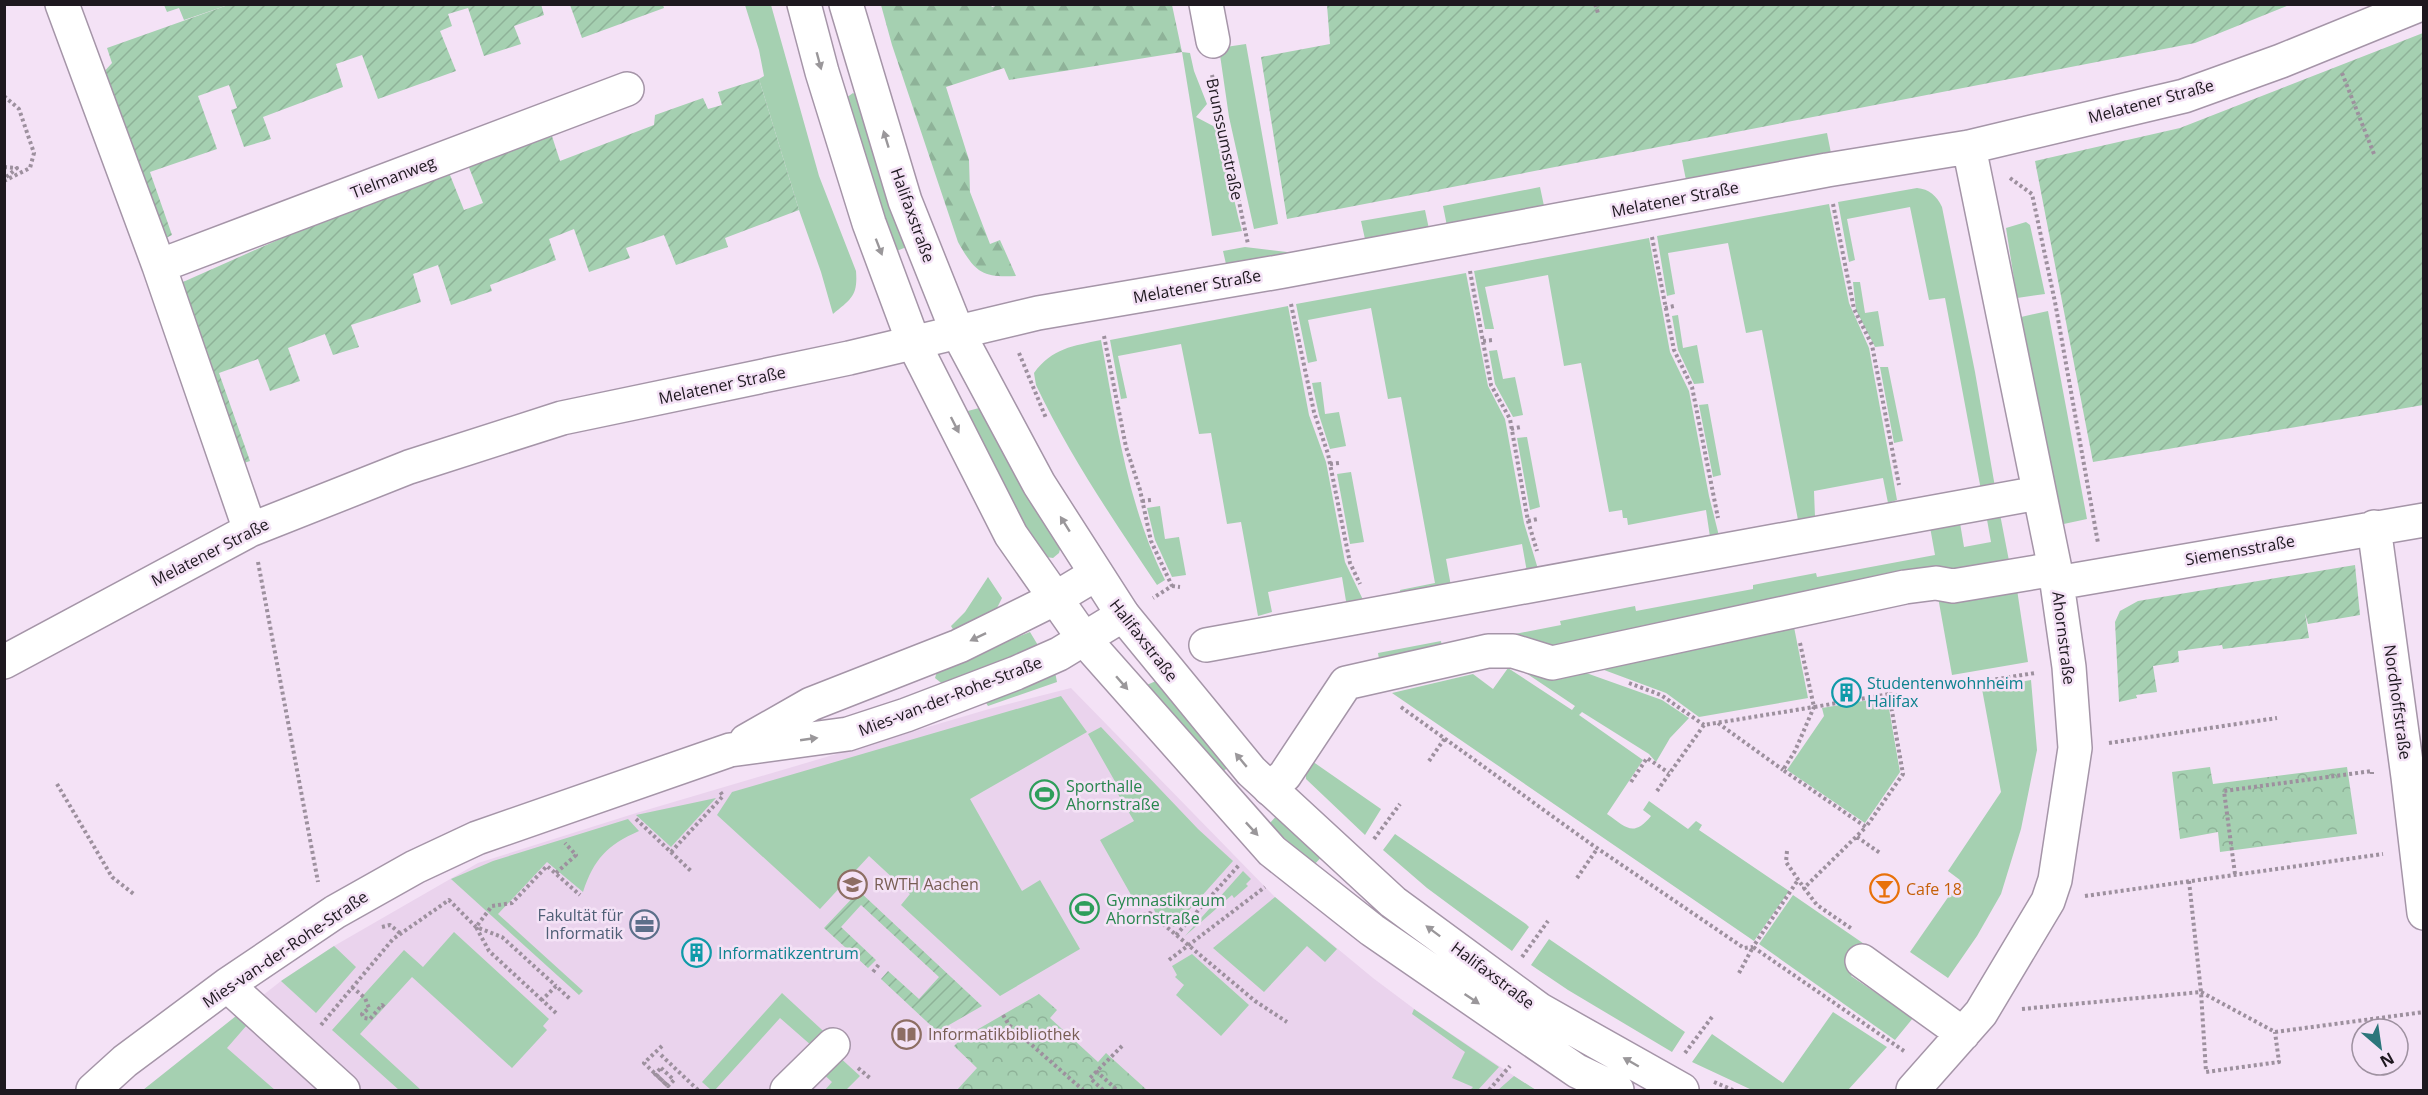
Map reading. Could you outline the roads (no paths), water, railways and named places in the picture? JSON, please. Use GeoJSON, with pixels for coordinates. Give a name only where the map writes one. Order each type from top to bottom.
{"type":"FeatureCollection","features":[{"type":"Feature","properties":{"kind":"street"},"geometry":{"type":"LineString","coordinates":[[62,4],[159,266],[250,530]]}},
{"type":"Feature","properties":{"kind":"street","name":"Halifaxstraße"},"geometry":{"type":"LineString","coordinates":[[804,4],[822,72],[869,223],[914,344],[1011,535],[1084,639],[1272,851],[1372,930],[1577,1071],[1617,1090]]}},
{"type":"Feature","properties":{"kind":"street","name":"Halifaxstraße"},"geometry":{"type":"LineString","coordinates":[[846,4],[905,201],[957,331],[1040,484],[1123,615],[1251,771],[1393,902],[1540,1010],[1693,1084]]}},
{"type":"Feature","properties":{"kind":"street"},"geometry":{"type":"LineString","coordinates":[[1206,4],[1213,41]]}},
{"type":"Feature","properties":{"kind":"street","name":"Melatener Straße"},"geometry":{"type":"LineString","coordinates":[[4,662],[250,530],[409,467],[562,418],[914,344],[1006,320],[1827,170],[1969,147],[2184,96],[2330,41],[2411,7]]}},
{"type":"Feature","properties":{"kind":"street","name":"Tielmanweg"},"geometry":{"type":"LineString","coordinates":[[159,266],[627,89]]}},
{"type":"Feature","properties":{"kind":"street","name":"Ahornstraße"},"geometry":{"type":"LineString","coordinates":[[1923,1080],[1972,1023],[2048,901],[2055,880],[2075,748],[2068,668],[2056,576],[1969,147]]}},
{"type":"Feature","properties":{"kind":"street"},"geometry":{"type":"LineString","coordinates":[[1206,645],[2038,492]]}},
{"type":"Feature","properties":{"kind":"street","name":"Siemensstraße"},"geometry":{"type":"LineString","coordinates":[[1270,789],[1285,775],[1346,683],[1488,651],[1513,651],[1552,663],[1936,582],[1953,585],[2103,573],[2424,520]]}},
{"type":"Feature","properties":{"kind":"street","name":"Nordhoffstraße"},"geometry":{"type":"LineString","coordinates":[[2374,527],[2424,913]]}},
{"type":"Feature","properties":{"kind":"street","name":"Mies-van-der-Rohe-Straße"},"geometry":{"type":"LineString","coordinates":[[93,1090],[125,1061],[227,985],[335,912],[415,867],[477,838],[716,754],[811,704],[959,646],[1056,598],[1096,574]]}},
{"type":"Feature","properties":{"kind":"street","name":"Mies-van-der-Rohe-Straße"},"geometry":{"type":"LineString","coordinates":[[716,754],[848,734],[906,715],[1059,654],[1123,615]]}},
{"type":"Feature","properties":{"kind":"street"},"geometry":{"type":"LineString","coordinates":[[1858,946],[1972,1023]]}},
{"type":"Feature","properties":{"kind":"street"},"geometry":{"type":"LineString","coordinates":[[227,985],[343,1090]]}},
{"type":"Feature","properties":{"kind":"street"},"geometry":{"type":"LineString","coordinates":[[787,1090],[833,1046]]}},
{"type":"Feature","properties":{"kind":"place","name":"Studentenwohnheim Halifax"},"geometry":{"type":"Point","coordinates":[1846,692]}},
{"type":"Feature","properties":{"kind":"place","name":"Sporthalle Ahornstraße"},"geometry":{"type":"Point","coordinates":[1045,795]}},
{"type":"Feature","properties":{"kind":"place","name":"RWTH Aachen"},"geometry":{"type":"Point","coordinates":[853,884]}},
{"type":"Feature","properties":{"kind":"place","name":"Cafe 18"},"geometry":{"type":"Point","coordinates":[1885,889]}},
{"type":"Feature","properties":{"kind":"place","name":"Gymnastikraum Ahornstraße"},"geometry":{"type":"Point","coordinates":[1085,909]}},
{"type":"Feature","properties":{"kind":"place","name":"Fakultät für Informatik"},"geometry":{"type":"Point","coordinates":[644,924]}},
{"type":"Feature","properties":{"kind":"place","name":"Informatikzentrum"},"geometry":{"type":"Point","coordinates":[697,953]}},
{"type":"Feature","properties":{"kind":"place","name":"Informatikbibliothek"},"geometry":{"type":"Point","coordinates":[907,1034]}}]}
